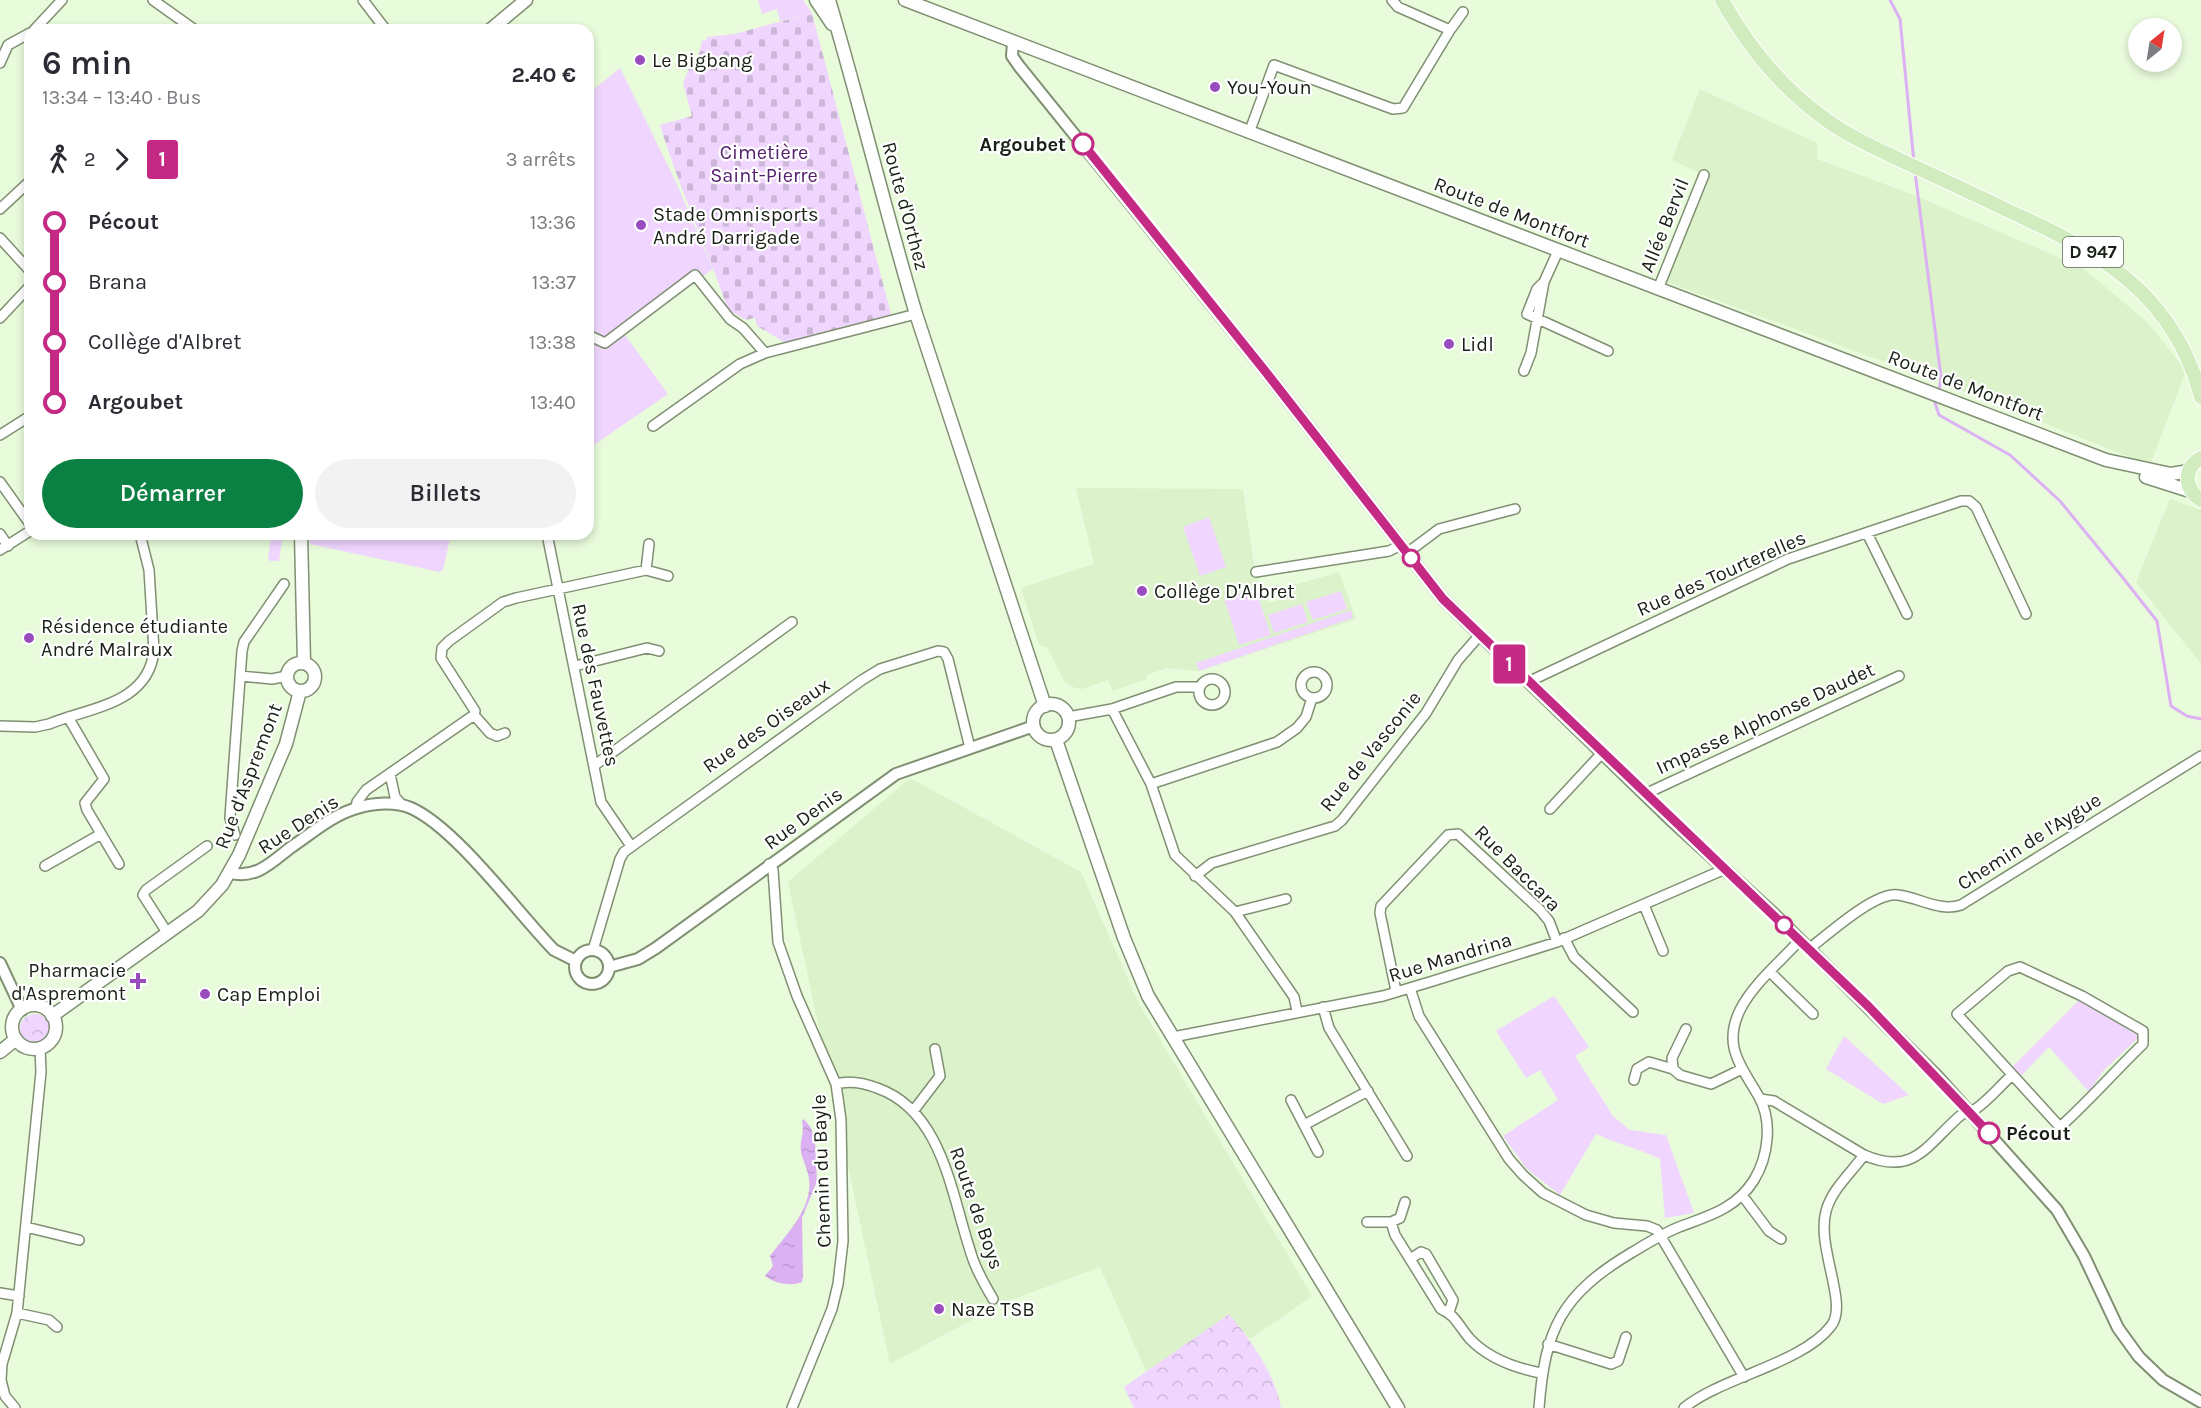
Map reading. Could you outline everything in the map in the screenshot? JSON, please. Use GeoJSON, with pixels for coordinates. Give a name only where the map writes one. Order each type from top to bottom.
{"type":"FeatureCollection","features":[{"type":"Feature","properties":{"kind":"main road"},"geometry":{"type":"LineString","coordinates":[[497,24],[526,0]]}},
{"type":"Feature","properties":{"kind":"main road","name":"Route d'Orthez"},"geometry":{"type":"LineString","coordinates":[[816,0],[839,35]]}},
{"type":"Feature","properties":{"kind":"main road","name":"Route d'Orthez"},"geometry":{"type":"LineString","coordinates":[[829,0],[916,314],[1045,706]]}},
{"type":"Feature","properties":{"kind":"main road","name":"Route de Montfort"},"geometry":{"type":"LineString","coordinates":[[905,0],[1930,392],[2106,460],[2124,470],[2196,495]]}},
{"type":"Feature","properties":{"kind":"main road","name":"D 947"},"geometry":{"type":"LineString","coordinates":[[1722,0],[1758,56],[1783,84],[1840,129],[1900,160],[2080,245],[2115,267],[2146,296],[2174,332],[2188,358],[2201,397]]}},
{"type":"Feature","properties":{"kind":"main road"},"geometry":{"type":"LineString","coordinates":[[2196,495],[2189,471],[2200,456]]}},
{"type":"Feature","properties":{"kind":"main road","name":"Route de Montfort"},"geometry":{"type":"LineString","coordinates":[[2106,460],[2171,474],[2189,471]]}},
{"type":"Feature","properties":{"kind":"main road"},"geometry":{"type":"LineString","coordinates":[[301,540],[304,663]]}},
{"type":"Feature","properties":{"kind":"main road"},"geometry":{"type":"LineString","coordinates":[[304,663],[311,666],[315,680],[312,686],[300,691],[288,683],[287,676],[296,664],[304,663]]}},
{"type":"Feature","properties":{"kind":"main road","name":"Rue d'Aspremont"},"geometry":{"type":"LineString","coordinates":[[52,1016],[198,911],[230,873],[286,744],[300,691]]}},
{"type":"Feature","properties":{"kind":"main road"},"geometry":{"type":"LineString","coordinates":[[1045,706],[1059,706],[1068,717],[1067,731],[1056,740],[1042,738],[1034,726],[1036,714],[1045,706]]}},
{"type":"Feature","properties":{"kind":"main road"},"geometry":{"type":"LineString","coordinates":[[1056,740],[1137,973],[1173,1037],[1398,1408]]}},
{"type":"Feature","properties":{"kind":"main road"},"geometry":{"type":"LineString","coordinates":[[35,1006],[47,1010],[52,1016],[55,1032],[50,1042],[40,1048],[26,1048],[16,1040],[14,1020],[21,1010],[35,1006]]}},
{"type":"Feature","properties":{"kind":"main road"},"geometry":{"type":"LineString","coordinates":[[0,1052],[16,1040]]}},
{"type":"Feature","properties":{"kind":"street"},"geometry":{"type":"LineString","coordinates":[[40,24],[62,0]]}},
{"type":"Feature","properties":{"kind":"street"},"geometry":{"type":"LineString","coordinates":[[153,0],[186,24]]}},
{"type":"Feature","properties":{"kind":"street"},"geometry":{"type":"LineString","coordinates":[[363,0],[381,24]]}},
{"type":"Feature","properties":{"kind":"street"},"geometry":{"type":"LineString","coordinates":[[1392,0],[1398,7],[1450,30]]}},
{"type":"Feature","properties":{"kind":"street"},"geometry":{"type":"LineString","coordinates":[[1249,133],[1274,65],[1393,109],[1403,108],[1463,12]]}},
{"type":"Feature","properties":{"kind":"street"},"geometry":{"type":"LineString","coordinates":[[0,63],[8,45],[24,36]]}},
{"type":"Feature","properties":{"kind":"street"},"geometry":{"type":"LineString","coordinates":[[1013,42],[1012,56],[1019,66],[1265,371],[1436,589],[1479,636],[1809,949],[1969,1111],[2057,1210],[2080,1248],[2118,1328],[2139,1357],[2163,1380],[2201,1402]]}},
{"type":"Feature","properties":{"kind":"street","name":"Allée Bervil"},"geometry":{"type":"LineString","coordinates":[[1658,288],[1704,174]]}},
{"type":"Feature","properties":{"kind":"street"},"geometry":{"type":"LineString","coordinates":[[0,209],[24,187]]}},
{"type":"Feature","properties":{"kind":"street"},"geometry":{"type":"LineString","coordinates":[[0,238],[24,264]]}},
{"type":"Feature","properties":{"kind":"street"},"geometry":{"type":"LineString","coordinates":[[1524,371],[1531,353],[1544,282],[1558,251]]}},
{"type":"Feature","properties":{"kind":"street"},"geometry":{"type":"LineString","coordinates":[[594,338],[604,343],[695,275],[730,319],[743,328],[765,353]]}},
{"type":"Feature","properties":{"kind":"street"},"geometry":{"type":"LineString","coordinates":[[0,318],[24,292]]}},
{"type":"Feature","properties":{"kind":"street"},"geometry":{"type":"LineString","coordinates":[[653,426],[740,364],[765,353],[842,335],[916,314]]}},
{"type":"Feature","properties":{"kind":"street"},"geometry":{"type":"LineString","coordinates":[[1536,319],[1608,351]]}},
{"type":"Feature","properties":{"kind":"street"},"geometry":{"type":"LineString","coordinates":[[0,435],[24,420]]}},
{"type":"Feature","properties":{"kind":"street"},"geometry":{"type":"LineString","coordinates":[[0,482],[24,516]]}},
{"type":"Feature","properties":{"kind":"street","name":"Rue des Tourterelles"},"geometry":{"type":"LineString","coordinates":[[1528,682],[1788,559],[1961,501],[1969,501],[1976,507],[2026,614]]}},
{"type":"Feature","properties":{"kind":"street"},"geometry":{"type":"LineString","coordinates":[[1256,572],[1404,549],[1439,529],[1515,509]]}},
{"type":"Feature","properties":{"kind":"street"},"geometry":{"type":"LineString","coordinates":[[1867,533],[1907,614]]}},
{"type":"Feature","properties":{"kind":"street"},"geometry":{"type":"LineString","coordinates":[[0,534],[4,548],[24,535]]}},
{"type":"Feature","properties":{"kind":"street"},"geometry":{"type":"LineString","coordinates":[[0,726],[35,727],[129,695],[139,688],[150,673],[154,651],[149,570],[141,540]]}},
{"type":"Feature","properties":{"kind":"street"},"geometry":{"type":"LineString","coordinates":[[548,540],[558,589],[646,570],[668,576]]}},
{"type":"Feature","properties":{"kind":"street"},"geometry":{"type":"LineString","coordinates":[[646,570],[649,544]]}},
{"type":"Feature","properties":{"kind":"street"},"geometry":{"type":"LineString","coordinates":[[235,835],[230,818],[244,642],[284,584]]}},
{"type":"Feature","properties":{"kind":"street","name":"Rue des Fauvettes"},"geometry":{"type":"LineString","coordinates":[[505,733],[497,736],[490,733],[474,715],[476,711],[441,658],[442,648],[503,602],[558,589],[602,802],[631,846]]}},
{"type":"Feature","properties":{"kind":"street"},"geometry":{"type":"LineString","coordinates":[[595,765],[792,622]]}},
{"type":"Feature","properties":{"kind":"street","name":"Rue de Vasconie"},"geometry":{"type":"LineString","coordinates":[[1195,876],[1212,864],[1335,826],[1426,713],[1458,660],[1479,636]]}},
{"type":"Feature","properties":{"kind":"street"},"geometry":{"type":"LineString","coordinates":[[575,666],[647,648],[659,651]]}},
{"type":"Feature","properties":{"kind":"street","name":"Rue des Oiseaux"},"geometry":{"type":"LineString","coordinates":[[593,950],[620,859],[631,846],[879,669],[938,651],[944,652],[948,659],[970,748]]}},
{"type":"Feature","properties":{"kind":"street"},"geometry":{"type":"LineString","coordinates":[[240,676],[272,679],[287,676]]}},
{"type":"Feature","properties":{"kind":"street","name":"Impasse Alphonse Daudet"},"geometry":{"type":"LineString","coordinates":[[1645,794],[1899,676]]}},
{"type":"Feature","properties":{"kind":"street"},"geometry":{"type":"LineString","coordinates":[[1068,717],[1112,709],[1176,687],[1200,687]]}},
{"type":"Feature","properties":{"kind":"street"},"geometry":{"type":"LineString","coordinates":[[1151,784],[1277,742],[1297,729],[1306,717],[1312,698]]}},
{"type":"Feature","properties":{"kind":"street"},"geometry":{"type":"LineString","coordinates":[[1112,709],[1151,784],[1175,855],[1235,912],[1294,997],[1298,1011]]}},
{"type":"Feature","properties":{"kind":"street"},"geometry":{"type":"LineString","coordinates":[[356,808],[357,802],[366,790],[474,715]]}},
{"type":"Feature","properties":{"kind":"street"},"geometry":{"type":"LineString","coordinates":[[68,717],[104,779],[86,803],[87,810],[119,864]]}},
{"type":"Feature","properties":{"kind":"street","name":"Rue Denis"},"geometry":{"type":"LineString","coordinates":[[609,967],[638,959],[656,948],[896,774],[1034,726]]}},
{"type":"Feature","properties":{"kind":"street"},"geometry":{"type":"LineString","coordinates":[[1550,809],[1602,753]]}},
{"type":"Feature","properties":{"kind":"street","name":"Chemin de l'Aygue"},"geometry":{"type":"LineString","coordinates":[[1809,949],[1882,896],[1897,894],[1950,909],[1961,905],[2201,756]]}},
{"type":"Feature","properties":{"kind":"street"},"geometry":{"type":"LineString","coordinates":[[390,774],[395,797],[402,806]]}},
{"type":"Feature","properties":{"kind":"street","name":"Rue Denis"},"geometry":{"type":"LineString","coordinates":[[230,873],[256,873],[325,824],[356,808],[376,804],[402,806],[424,815],[439,826],[554,950],[576,962]]}},
{"type":"Feature","properties":{"kind":"street"},"geometry":{"type":"LineString","coordinates":[[45,866],[101,834]]}},
{"type":"Feature","properties":{"kind":"street","name":"Rue Baccara"},"geometry":{"type":"LineString","coordinates":[[1396,991],[1380,913],[1382,906],[1448,835],[1458,834],[1540,910],[1561,940]]}},
{"type":"Feature","properties":{"kind":"street"},"geometry":{"type":"LineString","coordinates":[[168,934],[143,895],[146,890],[207,846]]}},
{"type":"Feature","properties":{"kind":"street","name":"Chemin du Bayle"},"geometry":{"type":"LineString","coordinates":[[769,864],[773,870],[776,932],[782,956],[836,1084],[841,1120],[841,1267],[832,1309],[792,1408]]}},
{"type":"Feature","properties":{"kind":"street","name":"Rue Mandrina"},"geometry":{"type":"LineString","coordinates":[[1173,1037],[1410,988],[1561,940],[1725,869]]}},
{"type":"Feature","properties":{"kind":"street"},"geometry":{"type":"LineString","coordinates":[[1235,912],[1286,899]]}},
{"type":"Feature","properties":{"kind":"street"},"geometry":{"type":"LineString","coordinates":[[1644,905],[1663,951]]}},
{"type":"Feature","properties":{"kind":"street"},"geometry":{"type":"LineString","coordinates":[[1561,940],[1574,957],[1633,1012]]}},
{"type":"Feature","properties":{"kind":"street"},"geometry":{"type":"LineString","coordinates":[[1539,1408],[1541,1373],[1548,1344],[1569,1303],[1585,1284],[1661,1235],[1724,1209],[1742,1195],[1754,1179],[1766,1148],[1765,1113],[1760,1099],[1740,1070],[1735,1053],[1736,1022],[1741,1009],[1770,972],[1799,941]]}},
{"type":"Feature","properties":{"kind":"street"},"geometry":{"type":"LineString","coordinates":[[593,950],[606,958],[608,973],[599,983],[586,983],[576,974],[576,962],[580,955],[593,950]]}},
{"type":"Feature","properties":{"kind":"street"},"geometry":{"type":"LineString","coordinates":[[0,963],[21,1010]]}},
{"type":"Feature","properties":{"kind":"street"},"geometry":{"type":"LineString","coordinates":[[2020,967],[2082,996],[2143,1031],[2143,1044],[2108,1078],[2097,1094],[2060,1127],[2012,1075],[1957,1014],[2008,971],[2020,967]]}},
{"type":"Feature","properties":{"kind":"street"},"geometry":{"type":"LineString","coordinates":[[1770,972],[1813,1014]]}},
{"type":"Feature","properties":{"kind":"street"},"geometry":{"type":"LineString","coordinates":[[1410,988],[1419,1016],[1509,1159],[1543,1192],[1586,1215],[1614,1223],[1647,1226],[1661,1235],[1744,1377]]}},
{"type":"Feature","properties":{"kind":"street"},"geometry":{"type":"LineString","coordinates":[[1323,1007],[1329,1028],[1407,1156]]}},
{"type":"Feature","properties":{"kind":"street"},"geometry":{"type":"LineString","coordinates":[[1673,1069],[1672,1058],[1686,1029]]}},
{"type":"Feature","properties":{"kind":"street"},"geometry":{"type":"LineString","coordinates":[[15,1408],[5,1396],[2,1364],[17,1313],[41,1072],[40,1048]]}},
{"type":"Feature","properties":{"kind":"street"},"geometry":{"type":"LineString","coordinates":[[915,1110],[940,1076],[935,1049]]}},
{"type":"Feature","properties":{"kind":"street"},"geometry":{"type":"LineString","coordinates":[[1634,1080],[1637,1069],[1648,1062],[1673,1069],[1680,1075],[1704,1084],[1711,1084],[1740,1070]]}},
{"type":"Feature","properties":{"kind":"street"},"geometry":{"type":"LineString","coordinates":[[1760,1099],[1774,1101],[1864,1155],[1896,1164],[1910,1160],[1927,1150],[1964,1113],[2012,1075]]}},
{"type":"Feature","properties":{"kind":"street","name":"Route de Boys"},"geometry":{"type":"LineString","coordinates":[[836,1084],[864,1083],[888,1092],[915,1110],[938,1149],[975,1265],[993,1299]]}},
{"type":"Feature","properties":{"kind":"street"},"geometry":{"type":"LineString","coordinates":[[1304,1125],[1368,1091]]}},
{"type":"Feature","properties":{"kind":"street"},"geometry":{"type":"LineString","coordinates":[[1291,1100],[1318,1152]]}},
{"type":"Feature","properties":{"kind":"street"},"geometry":{"type":"LineString","coordinates":[[1684,1408],[1701,1396],[1744,1377],[1817,1339],[1837,1318],[1839,1308],[1822,1234],[1825,1212],[1830,1198],[1864,1155]]}},
{"type":"Feature","properties":{"kind":"street"},"geometry":{"type":"LineString","coordinates":[[1742,1195],[1769,1231],[1781,1239]]}},
{"type":"Feature","properties":{"kind":"street"},"geometry":{"type":"LineString","coordinates":[[1367,1222],[1391,1222],[1400,1218],[1405,1202]]}},
{"type":"Feature","properties":{"kind":"street"},"geometry":{"type":"LineString","coordinates":[[1391,1222],[1395,1235],[1441,1309],[1449,1312],[1471,1340],[1503,1362],[1541,1373]]}},
{"type":"Feature","properties":{"kind":"street"},"geometry":{"type":"LineString","coordinates":[[26,1227],[79,1240]]}},
{"type":"Feature","properties":{"kind":"street"},"geometry":{"type":"LineString","coordinates":[[1410,1259],[1422,1252],[1426,1254],[1453,1300],[1449,1312]]}},
{"type":"Feature","properties":{"kind":"street"},"geometry":{"type":"LineString","coordinates":[[0,1293],[19,1296]]}},
{"type":"Feature","properties":{"kind":"street"},"geometry":{"type":"LineString","coordinates":[[17,1313],[49,1320],[57,1327]]}},
{"type":"Feature","properties":{"kind":"street"},"geometry":{"type":"LineString","coordinates":[[1548,1344],[1611,1364],[1618,1361],[1626,1337]]}},
{"type":"Feature","properties":{"kind":"shaded area"},"geometry":{"type":"Polygon","coordinates":[[[1700,89],[1817,143],[1817,159],[1911,194],[2083,268],[2148,323],[2186,371],[2150,465],[1934,380],[1656,278],[1699,173],[1672,160],[1700,89]]]}},
{"type":"Feature","properties":{"kind":"shaded area","name":"Collège D'Albret"},"geometry":{"type":"Polygon","coordinates":[[[1076,488],[1243,489],[1253,559],[1262,595],[1266,594],[1269,603],[1294,595],[1291,586],[1339,572],[1356,619],[1199,671],[1166,668],[1147,675],[1147,679],[1113,691],[1108,680],[1082,689],[1075,688],[1064,681],[1047,647],[1039,645],[1021,588],[1094,564],[1076,488]]]}},
{"type":"Feature","properties":{"kind":"shaded area"},"geometry":{"type":"Polygon","coordinates":[[[2170,499],[2201,510],[2201,664],[2136,582],[2170,499]]]}},
{"type":"Feature","properties":{"kind":"shaded area"},"geometry":{"type":"Polygon","coordinates":[[[910,778],[1081,872],[1139,1004],[1312,1296],[1250,1339],[1229,1315],[1147,1373],[1100,1267],[1003,1303],[890,1364],[788,882],[910,778]]]}},
{"type":"Feature","properties":{"kind":"green space"},"geometry":{"type":"Polygon","coordinates":[[[758,0],[803,0],[812,13],[780,21],[777,9],[762,14],[758,0]]]}},
{"type":"Feature","properties":{"kind":"green space","name":"Cimetière Saint-Pierre"},"geometry":{"type":"Polygon","coordinates":[[[812,13],[892,318],[789,345],[757,326],[755,318],[746,320],[728,310],[660,125],[692,116],[683,83],[692,61],[697,62],[702,41],[707,40],[707,37],[734,34],[812,13]]]}},
{"type":"Feature","properties":{"kind":"green space","name":"Stade Omnisports André Darrigade"},"geometry":{"type":"Polygon","coordinates":[[[620,68],[676,182],[713,269],[625,335],[668,394],[594,445],[594,89],[620,68]]]}},
{"type":"Feature","properties":{"kind":"green space"},"geometry":{"type":"Polygon","coordinates":[[[1209,517],[1226,567],[1200,576],[1183,527],[1209,517]]]}},
{"type":"Feature","properties":{"kind":"green space"},"geometry":{"type":"Polygon","coordinates":[[[271,540],[282,540],[279,561],[270,561],[268,558],[271,540]]]}},
{"type":"Feature","properties":{"kind":"green space"},"geometry":{"type":"Polygon","coordinates":[[[310,540],[450,540],[443,570],[440,572],[310,544],[310,540]]]}},
{"type":"Feature","properties":{"kind":"green space"},"geometry":{"type":"Polygon","coordinates":[[[1255,588],[1271,635],[1239,645],[1224,598],[1255,588]]]}},
{"type":"Feature","properties":{"kind":"green space"},"geometry":{"type":"Polygon","coordinates":[[[1341,591],[1347,609],[1313,620],[1306,602],[1341,591]]]}},
{"type":"Feature","properties":{"kind":"green space"},"geometry":{"type":"Polygon","coordinates":[[[1302,604],[1308,622],[1274,633],[1268,615],[1302,604]]]}},
{"type":"Feature","properties":{"kind":"green space"},"geometry":{"type":"Polygon","coordinates":[[[1351,610],[1353,618],[1199,671],[1196,663],[1351,610]]]}},
{"type":"Feature","properties":{"kind":"green space"},"geometry":{"type":"Polygon","coordinates":[[[1554,996],[1589,1047],[1575,1056],[1613,1116],[1630,1130],[1666,1135],[1694,1213],[1665,1218],[1660,1159],[1645,1152],[1596,1134],[1560,1195],[1527,1169],[1503,1136],[1558,1100],[1540,1070],[1526,1078],[1496,1031],[1554,996]]]}},
{"type":"Feature","properties":{"kind":"green space"},"geometry":{"type":"Polygon","coordinates":[[[2079,1000],[2137,1030],[2137,1039],[2103,1071],[2089,1092],[2049,1047],[2021,1076],[2012,1067],[2079,1000]]]}},
{"type":"Feature","properties":{"kind":"green space"},"geometry":{"type":"Polygon","coordinates":[[[35,1014],[46,1018],[50,1029],[46,1040],[35,1044],[24,1040],[20,1029],[24,1018],[35,1014]]]}},
{"type":"Feature","properties":{"kind":"green space"},"geometry":{"type":"Polygon","coordinates":[[[1844,1036],[1909,1095],[1883,1104],[1826,1069],[1844,1036]]]}},
{"type":"Feature","properties":{"kind":"green space"},"geometry":{"type":"Polygon","coordinates":[[[1229,1314],[1246,1335],[1268,1370],[1281,1408],[1134,1408],[1124,1387],[1229,1314]]]}},
{"type":"Feature","properties":{"kind":"water"},"geometry":{"type":"Polygon","coordinates":[[[804,1119],[811,1128],[815,1141],[817,1181],[802,1218],[802,1282],[787,1284],[773,1281],[765,1276],[773,1266],[770,1256],[803,1211],[807,1200],[809,1179],[801,1148],[804,1119]]]}},
{"type":"Feature","properties":{"kind":"waterway"},"geometry":{"type":"LineString","coordinates":[[1890,0],[1900,19],[1914,163]]}},
{"type":"Feature","properties":{"kind":"waterway"},"geometry":{"type":"LineString","coordinates":[[1915,172],[1941,377],[1939,392]]}},
{"type":"Feature","properties":{"kind":"waterway"},"geometry":{"type":"LineString","coordinates":[[1936,398],[1935,403],[1939,415],[2010,455],[2060,501],[2157,621],[2171,706],[2187,716],[2201,719]]}},
{"type":"Feature","properties":{"kind":"bus line","name":"1"},"geometry":{"type":"LineString","coordinates":[[1083,144],[1265,371],[1443,599],[1671,820],[1869,1007],[1989,1133]]}},
{"type":"Feature","properties":{"kind":"place","name":"Le Bigbang"},"geometry":{"type":"Point","coordinates":[640,60]}},
{"type":"Feature","properties":{"kind":"place","name":"You-Youn"},"geometry":{"type":"Point","coordinates":[1215,87]}},
{"type":"Feature","properties":{"kind":"place","name":"Argoubet"},"geometry":{"type":"Point","coordinates":[1083,144]}},
{"type":"Feature","properties":{"kind":"place","name":"Stade Omnisports André Darrigade"},"geometry":{"type":"Point","coordinates":[641,225]}},
{"type":"Feature","properties":{"kind":"place","name":"Lidl"},"geometry":{"type":"Point","coordinates":[1449,344]}},
{"type":"Feature","properties":{"kind":"place","name":"Collège D'Albret"},"geometry":{"type":"Point","coordinates":[1142,591]}},
{"type":"Feature","properties":{"kind":"place","name":"Résidence étudiante André Malraux"},"geometry":{"type":"Point","coordinates":[29,638]}},
{"type":"Feature","properties":{"kind":"place","name":"Pharmacie d'Aspremont"},"geometry":{"type":"Point","coordinates":[138,981]}},
{"type":"Feature","properties":{"kind":"place","name":"Cap Emploi"},"geometry":{"type":"Point","coordinates":[205,994]}},
{"type":"Feature","properties":{"kind":"place","name":"Pécout"},"geometry":{"type":"Point","coordinates":[1989,1133]}},
{"type":"Feature","properties":{"kind":"place","name":"Naze TSB"},"geometry":{"type":"Point","coordinates":[939,1309]}}]}
